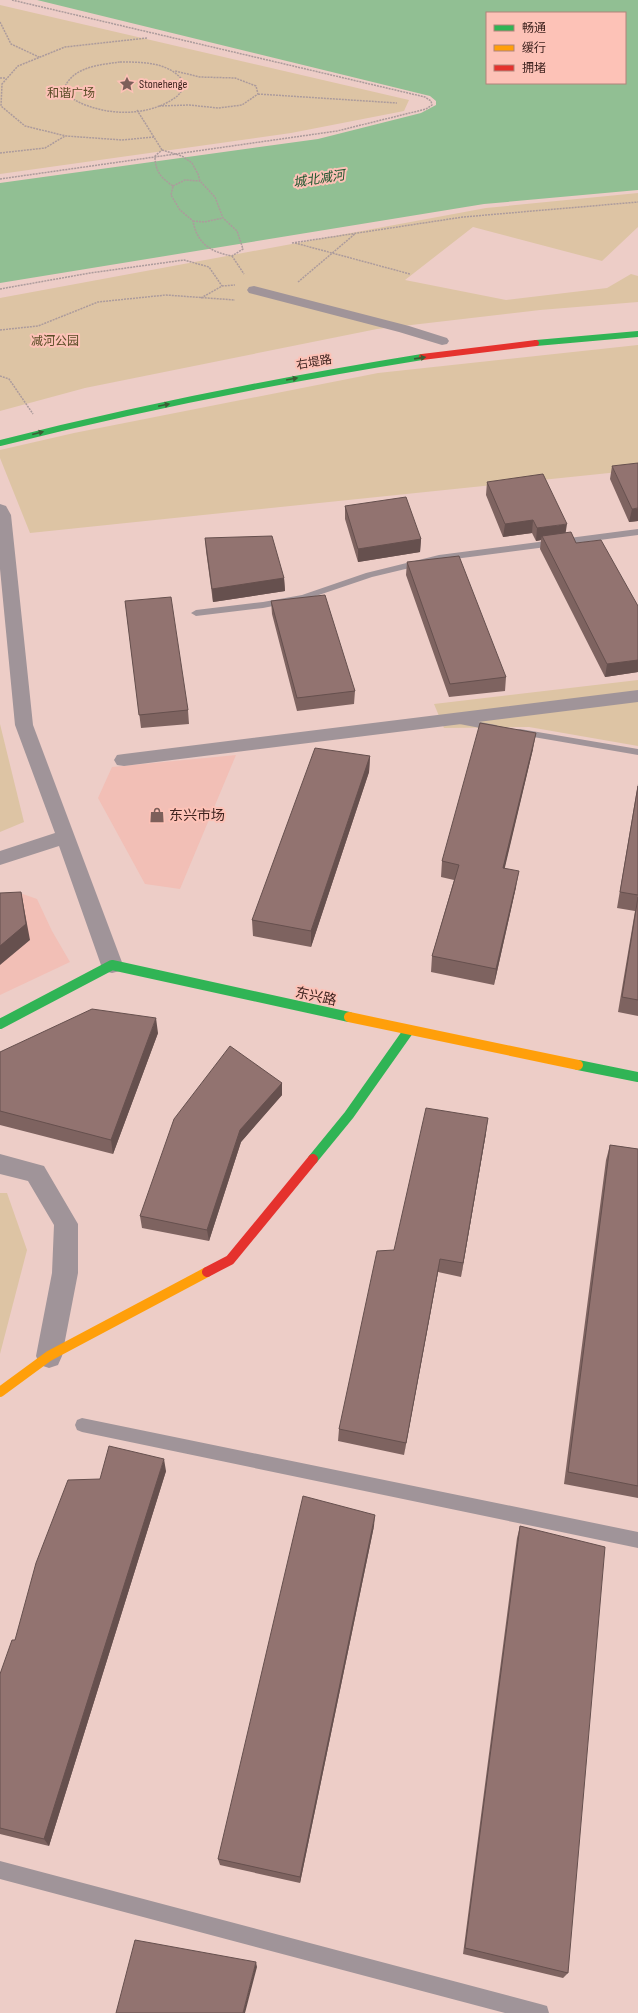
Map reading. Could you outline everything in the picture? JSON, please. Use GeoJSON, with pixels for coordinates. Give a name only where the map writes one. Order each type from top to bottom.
{"type":"FeatureCollection","features":[{"type":"Feature","properties":{"kind":"street"},"geometry":{"type":"LineString","coordinates":[[252,286],[281,296],[445,341]]}},
{"type":"Feature","properties":{"kind":"street","name":"右堤路"},"geometry":{"type":"LineString","coordinates":[[0,443],[138,410],[361,366],[542,343],[638,334]]}},
{"type":"Feature","properties":{"kind":"street"},"geometry":{"type":"LineString","coordinates":[[420,345],[445,341]]}},
{"type":"Feature","properties":{"kind":"street"},"geometry":{"type":"LineString","coordinates":[[0,509],[3,515],[24,726],[112,965],[0,1024]]}},
{"type":"Feature","properties":{"kind":"street"},"geometry":{"type":"LineString","coordinates":[[124,760],[638,696]]}},
{"type":"Feature","properties":{"kind":"street"},"geometry":{"type":"LineString","coordinates":[[0,858],[66,837]]}},
{"type":"Feature","properties":{"kind":"street","name":"东兴路"},"geometry":{"type":"LineString","coordinates":[[112,965],[409,1030],[638,1077]]}},
{"type":"Feature","properties":{"kind":"street"},"geometry":{"type":"LineString","coordinates":[[0,1392],[49,1356],[230,1260],[349,1115],[409,1030]]}},
{"type":"Feature","properties":{"kind":"street"},"geometry":{"type":"LineString","coordinates":[[0,1164],[36,1172],[66,1224],[65,1273],[49,1356]]}},
{"type":"Feature","properties":{"kind":"lane"},"geometry":{"type":"LineString","coordinates":[[196,613],[263,605],[304,596],[369,575],[439,558],[638,532]]}},
{"type":"Feature","properties":{"kind":"lane"},"geometry":{"type":"LineString","coordinates":[[450,720],[638,752]]}},
{"type":"Feature","properties":{"kind":"lane"},"geometry":{"type":"LineString","coordinates":[[82,1425],[638,1540]]}},
{"type":"Feature","properties":{"kind":"lane"},"geometry":{"type":"LineString","coordinates":[[0,1870],[540,2013]]}},
{"type":"Feature","properties":{"kind":"path"},"geometry":{"type":"LineString","coordinates":[[0,179],[337,131],[426,109],[432,105],[431,101],[425,97],[12,0]]}},
{"type":"Feature","properties":{"kind":"path"},"geometry":{"type":"LineString","coordinates":[[0,22],[11,44],[40,57]]}},
{"type":"Feature","properties":{"kind":"path"},"geometry":{"type":"LineString","coordinates":[[147,38],[65,47],[18,66],[2,84],[1,106],[25,126],[66,136],[122,140],[154,137]]}},
{"type":"Feature","properties":{"kind":"path"},"geometry":{"type":"LineString","coordinates":[[258,94],[256,86],[245,80],[223,76],[201,77],[158,65],[140,62],[113,63],[83,70],[71,76],[64,84],[63,92],[68,99],[80,105],[103,110],[137,110],[157,106],[189,105],[218,108],[242,105],[258,94],[397,104]]}},
{"type":"Feature","properties":{"kind":"path"},"geometry":{"type":"LineString","coordinates":[[157,106],[172,100],[182,93],[186,85],[183,77],[173,70]]}},
{"type":"Feature","properties":{"kind":"path"},"geometry":{"type":"LineString","coordinates":[[0,78],[7,78]]}},
{"type":"Feature","properties":{"kind":"path"},"geometry":{"type":"LineString","coordinates":[[137,110],[162,150]]}},
{"type":"Feature","properties":{"kind":"path"},"geometry":{"type":"LineString","coordinates":[[0,153],[45,148],[66,136]]}},
{"type":"Feature","properties":{"kind":"path"},"geometry":{"type":"LineString","coordinates":[[173,186],[163,179],[154,166],[155,156],[162,150],[177,152],[193,162],[199,172],[200,181]]}},
{"type":"Feature","properties":{"kind":"path"},"geometry":{"type":"LineString","coordinates":[[193,221],[194,232],[205,247],[217,254],[232,256],[243,249],[242,240],[235,227],[223,218],[219,203],[212,191],[200,181],[187,179],[178,180],[173,186],[171,195],[180,210],[193,221],[204,222],[223,218]]}},
{"type":"Feature","properties":{"kind":"path"},"geometry":{"type":"LineString","coordinates":[[410,274],[292,243],[463,217],[638,202]]}},
{"type":"Feature","properties":{"kind":"path"},"geometry":{"type":"LineString","coordinates":[[281,296],[356,233]]}},
{"type":"Feature","properties":{"kind":"path"},"geometry":{"type":"LineString","coordinates":[[232,256],[252,286]]}},
{"type":"Feature","properties":{"kind":"path"},"geometry":{"type":"LineString","coordinates":[[0,289],[90,273],[184,260],[209,266],[222,286]]}},
{"type":"Feature","properties":{"kind":"path"},"geometry":{"type":"LineString","coordinates":[[201,298],[222,286],[252,286]]}},
{"type":"Feature","properties":{"kind":"path"},"geometry":{"type":"LineString","coordinates":[[0,330],[38,326],[98,302],[166,294],[236,300]]}},
{"type":"Feature","properties":{"kind":"path"},"geometry":{"type":"LineString","coordinates":[[0,376],[9,379],[28,404],[36,418]]}},
{"type":"Feature","properties":{"kind":"shaded area"},"geometry":{"type":"Polygon","coordinates":[[[236,755],[180,889],[145,884],[98,798],[112,767],[236,755]]]}},
{"type":"Feature","properties":{"kind":"shaded area"},"geometry":{"type":"Polygon","coordinates":[[[17,892],[37,899],[52,931],[70,962],[0,995],[0,896],[17,892]]]}},
{"type":"Feature","properties":{"kind":"green space","name":"和谐广场"},"geometry":{"type":"Polygon","coordinates":[[[0,5],[409,100],[404,111],[291,133],[0,174],[0,5]]]}},
{"type":"Feature","properties":{"kind":"green space","name":"减河公园"},"geometry":{"type":"Polygon","coordinates":[[[638,193],[638,227],[602,261],[473,227],[405,280],[506,300],[607,288],[631,274],[638,276],[638,302],[540,310],[377,329],[85,388],[0,411],[0,298],[486,208],[638,193]]]}},
{"type":"Feature","properties":{"kind":"green space"},"geometry":{"type":"Polygon","coordinates":[[[638,345],[638,470],[30,533],[0,458],[0,450],[74,433],[378,373],[638,345]]]}},
{"type":"Feature","properties":{"kind":"green space"},"geometry":{"type":"Polygon","coordinates":[[[638,680],[638,746],[529,727],[444,728],[434,704],[638,680]]]}},
{"type":"Feature","properties":{"kind":"green space"},"geometry":{"type":"Polygon","coordinates":[[[0,724],[24,822],[0,832],[0,724]]]}},
{"type":"Feature","properties":{"kind":"green space"},"geometry":{"type":"Polygon","coordinates":[[[0,1193],[7,1193],[27,1250],[0,1354],[0,1193]]]}},
{"type":"Feature","properties":{"kind":"water","name":"城北减河"},"geometry":{"type":"Polygon","coordinates":[[[37,0],[638,0],[638,190],[484,204],[0,283],[0,183],[318,139],[421,113],[436,105],[436,101],[430,96],[37,0]]]}},
{"type":"Feature","properties":{"kind":"building"},"geometry":{"type":"Polygon","coordinates":[[[638,463],[638,508],[632,509],[612,466],[638,463]]]}},
{"type":"Feature","properties":{"kind":"building"},"geometry":{"type":"Polygon","coordinates":[[[543,474],[567,524],[537,528],[533,520],[505,524],[487,482],[543,474]]]}},
{"type":"Feature","properties":{"kind":"building"},"geometry":{"type":"Polygon","coordinates":[[[406,497],[421,539],[358,549],[345,506],[406,497]]]}},
{"type":"Feature","properties":{"kind":"building"},"geometry":{"type":"Polygon","coordinates":[[[571,532],[576,543],[601,540],[638,606],[638,660],[607,664],[542,536],[571,532]]]}},
{"type":"Feature","properties":{"kind":"building"},"geometry":{"type":"Polygon","coordinates":[[[272,536],[284,578],[212,589],[205,538],[272,536]]]}},
{"type":"Feature","properties":{"kind":"building"},"geometry":{"type":"Polygon","coordinates":[[[459,556],[506,677],[450,684],[407,562],[459,556]]]}},
{"type":"Feature","properties":{"kind":"building"},"geometry":{"type":"Polygon","coordinates":[[[325,595],[355,691],[297,698],[271,601],[325,595]]]}},
{"type":"Feature","properties":{"kind":"building"},"geometry":{"type":"Polygon","coordinates":[[[171,597],[188,710],[139,715],[125,601],[171,597]]]}},
{"type":"Feature","properties":{"kind":"building"},"geometry":{"type":"Polygon","coordinates":[[[480,723],[536,733],[503,868],[519,871],[496,969],[432,956],[459,865],[442,861],[480,723]]]}},
{"type":"Feature","properties":{"kind":"building"},"geometry":{"type":"Polygon","coordinates":[[[315,748],[370,756],[311,931],[252,920],[315,748]]]}},
{"type":"Feature","properties":{"kind":"building"},"geometry":{"type":"Polygon","coordinates":[[[638,786],[638,895],[620,892],[638,786]]]}},
{"type":"Feature","properties":{"kind":"building"},"geometry":{"type":"Polygon","coordinates":[[[21,892],[26,924],[0,946],[0,893],[21,892]]]}},
{"type":"Feature","properties":{"kind":"building"},"geometry":{"type":"Polygon","coordinates":[[[638,897],[638,1000],[622,997],[638,897]]]}},
{"type":"Feature","properties":{"kind":"building"},"geometry":{"type":"Polygon","coordinates":[[[92,1009],[156,1018],[111,1140],[0,1111],[0,1052],[92,1009]]]}},
{"type":"Feature","properties":{"kind":"building"},"geometry":{"type":"Polygon","coordinates":[[[230,1046],[282,1083],[240,1130],[207,1230],[140,1216],[174,1119],[230,1046]]]}},
{"type":"Feature","properties":{"kind":"building"},"geometry":{"type":"Polygon","coordinates":[[[426,1108],[488,1118],[463,1263],[440,1259],[406,1443],[339,1429],[377,1251],[394,1250],[426,1108]]]}},
{"type":"Feature","properties":{"kind":"building"},"geometry":{"type":"Polygon","coordinates":[[[610,1145],[638,1149],[638,1486],[568,1472],[610,1145]]]}},
{"type":"Feature","properties":{"kind":"building"},"geometry":{"type":"Polygon","coordinates":[[[109,1446],[164,1459],[44,1839],[0,1828],[0,1674],[12,1640],[15,1640],[36,1563],[68,1480],[100,1479],[109,1446]]]}},
{"type":"Feature","properties":{"kind":"building"},"geometry":{"type":"Polygon","coordinates":[[[303,1496],[375,1515],[300,1877],[218,1859],[303,1496]]]}},
{"type":"Feature","properties":{"kind":"building"},"geometry":{"type":"Polygon","coordinates":[[[520,1526],[605,1547],[568,1973],[465,1948],[520,1526]]]}},
{"type":"Feature","properties":{"kind":"building"},"geometry":{"type":"Polygon","coordinates":[[[135,1940],[256,1962],[243,2013],[116,2013],[135,1940]]]}},
{"type":"Feature","properties":{"kind":"traffic: fast"},"geometry":{"type":"LineString","coordinates":[[536,343],[638,334]]}},
{"type":"Feature","properties":{"kind":"traffic: fast"},"geometry":{"type":"LineString","coordinates":[[0,443],[105,417],[263,384],[422,357]]}},
{"type":"Feature","properties":{"kind":"traffic: fast"},"geometry":{"type":"LineString","coordinates":[[0,1024],[112,965],[349,1017]]}},
{"type":"Feature","properties":{"kind":"traffic: fast"},"geometry":{"type":"LineString","coordinates":[[313,1159],[349,1115],[409,1030]]}},
{"type":"Feature","properties":{"kind":"traffic: fast"},"geometry":{"type":"LineString","coordinates":[[578,1065],[638,1077]]}},
{"type":"Feature","properties":{"kind":"traffic: slow"},"geometry":{"type":"LineString","coordinates":[[349,1017],[578,1065]]}},
{"type":"Feature","properties":{"kind":"traffic: slow"},"geometry":{"type":"LineString","coordinates":[[0,1392],[49,1356],[207,1272]]}},
{"type":"Feature","properties":{"kind":"traffic: jam"},"geometry":{"type":"LineString","coordinates":[[422,357],[536,343]]}},
{"type":"Feature","properties":{"kind":"traffic: jam"},"geometry":{"type":"LineString","coordinates":[[207,1272],[230,1260],[313,1159]]}},
{"type":"Feature","properties":{"kind":"place","name":"Stonehenge"},"geometry":{"type":"Point","coordinates":[127,84]}},
{"type":"Feature","properties":{"kind":"place","name":"东兴市场"},"geometry":{"type":"Point","coordinates":[157,815]}}]}
